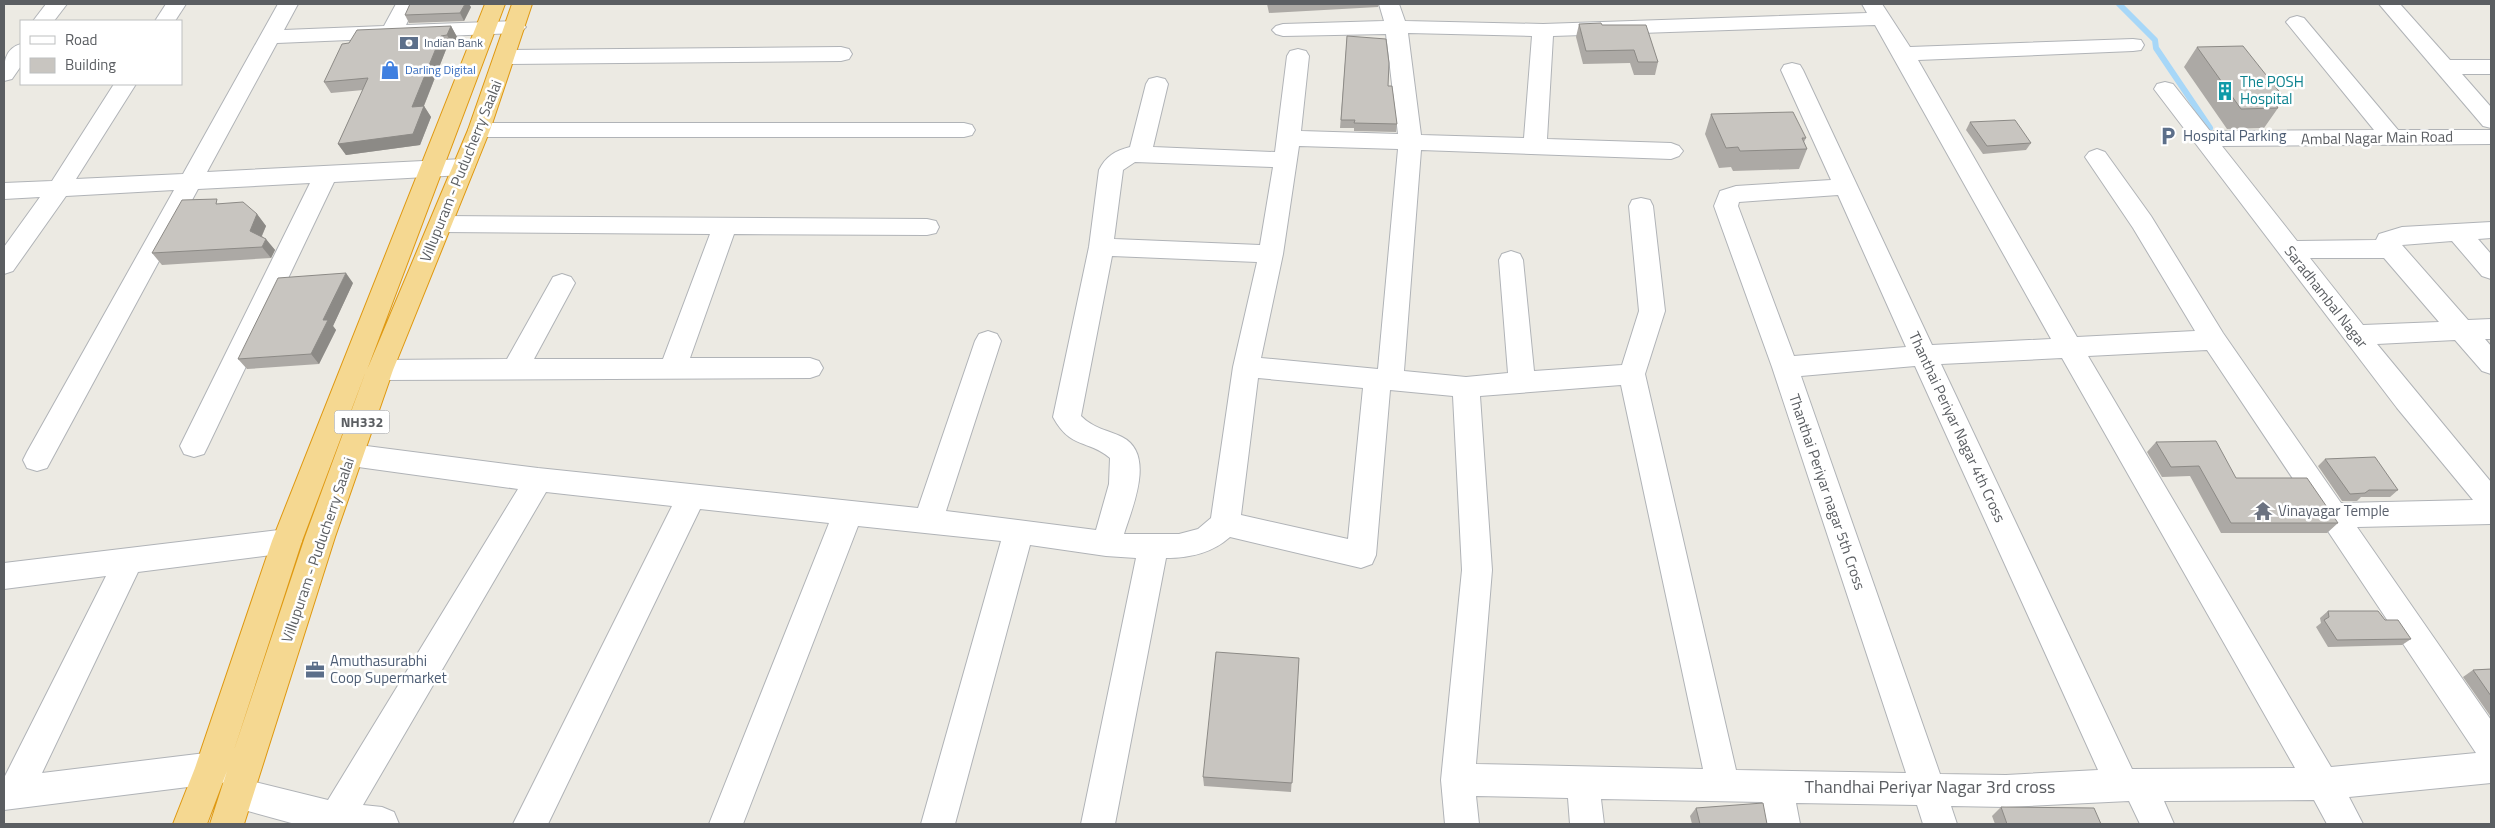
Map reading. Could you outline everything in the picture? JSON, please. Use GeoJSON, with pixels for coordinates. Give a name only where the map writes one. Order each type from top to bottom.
{"type":"FeatureCollection","features":[{"type":"Feature","properties":{"kind":"highway"},"geometry":{"type":"LineString","coordinates":[[190,824],[212,768],[287,541],[495,4]]}},
{"type":"Feature","properties":{"kind":"highway","name":"Villupuram - Puducherry Saalai"},"geometry":{"type":"LineString","coordinates":[[237,794],[320,537],[380,370],[441,224],[462,167],[479,130],[518,16]]}},
{"type":"Feature","properties":{"kind":"street"},"geometry":{"type":"LineString","coordinates":[[44,20],[57,4]]}},
{"type":"Feature","properties":{"kind":"street"},"geometry":{"type":"LineString","coordinates":[[166,20],[176,4]]}},
{"type":"Feature","properties":{"kind":"street"},"geometry":{"type":"LineString","coordinates":[[37,460],[288,4]]}},
{"type":"Feature","properties":{"kind":"street"},"geometry":{"type":"LineString","coordinates":[[392,32],[406,4]]}},
{"type":"Feature","properties":{"kind":"street"},"geometry":{"type":"LineString","coordinates":[[2389,4],[2491,121]]}},
{"type":"Feature","properties":{"kind":"street"},"geometry":{"type":"LineString","coordinates":[[1283,30],[1393,15],[1474,19],[1543,30],[1876,12],[1904,54],[2069,347],[2346,824]]}},
{"type":"Feature","properties":{"kind":"street"},"geometry":{"type":"LineString","coordinates":[[1225,524],[1361,555],[1410,141],[1393,15]]}},
{"type":"Feature","properties":{"kind":"street"},"geometry":{"type":"LineString","coordinates":[[270,37],[487,28],[518,16]]}},
{"type":"Feature","properties":{"kind":"street"},"geometry":{"type":"LineString","coordinates":[[2297,22],[2393,139]]}},
{"type":"Feature","properties":{"kind":"street"},"geometry":{"type":"LineString","coordinates":[[1536,146],[1543,30]]}},
{"type":"Feature","properties":{"kind":"street"},"geometry":{"type":"LineString","coordinates":[[1904,54],[2134,45]]}},
{"type":"Feature","properties":{"kind":"street"},"geometry":{"type":"LineString","coordinates":[[4,74],[20,52]]}},
{"type":"Feature","properties":{"kind":"street"},"geometry":{"type":"LineString","coordinates":[[505,57],[841,54]]}},
{"type":"Feature","properties":{"kind":"street"},"geometry":{"type":"LineString","coordinates":[[351,455],[538,480],[1019,531],[1124,546],[1179,546],[1206,540],[1225,524],[1246,367],[1271,254],[1287,149],[1298,56]]}},
{"type":"Feature","properties":{"kind":"street"},"geometry":{"type":"LineString","coordinates":[[2445,67],[2491,67]]}},
{"type":"Feature","properties":{"kind":"street","name":"Thanthai Periyar Nagar 4th Cross"},"geometry":{"type":"LineString","coordinates":[[1792,70],[1924,355],[2130,785],[2157,824]]}},
{"type":"Feature","properties":{"kind":"street"},"geometry":{"type":"LineString","coordinates":[[1140,153],[1157,84]]}},
{"type":"Feature","properties":{"kind":"street"},"geometry":{"type":"LineString","coordinates":[[4,265],[59,188],[124,85]]}},
{"type":"Feature","properties":{"kind":"street","name":"Saradhambal Nagar"},"geometry":{"type":"LineString","coordinates":[[2166,89],[2406,401],[2491,502]]}},
{"type":"Feature","properties":{"kind":"street"},"geometry":{"type":"LineString","coordinates":[[479,130],[964,130]]}},
{"type":"Feature","properties":{"kind":"street","name":"Ambal Nagar Main Road"},"geometry":{"type":"LineString","coordinates":[[2203,139],[2491,137]]}},
{"type":"Feature","properties":{"kind":"street"},"geometry":{"type":"LineString","coordinates":[[1106,544],[1128,466],[1123,453],[1112,444],[1085,435],[1072,428],[1067,417],[1101,247],[1111,170],[1115,162],[1121,158],[1140,153],[1287,149],[1410,141],[1671,151]]}},
{"type":"Feature","properties":{"kind":"street"},"geometry":{"type":"LineString","coordinates":[[2097,157],[2142,222],[2214,340],[2491,747]]}},
{"type":"Feature","properties":{"kind":"street"},"geometry":{"type":"LineString","coordinates":[[4,191],[462,167]]}},
{"type":"Feature","properties":{"kind":"street"},"geometry":{"type":"LineString","coordinates":[[194,446],[326,174]]}},
{"type":"Feature","properties":{"kind":"street","name":"Thanthai Periyar nagar 5th Cross"},"geometry":{"type":"LineString","coordinates":[[1846,187],[1736,194],[1728,197],[1726,206],[1785,366],[1940,824]]}},
{"type":"Feature","properties":{"kind":"street"},"geometry":{"type":"LineString","coordinates":[[1641,206],[1652,311],[1632,374],[1723,785]]}},
{"type":"Feature","properties":{"kind":"street"},"geometry":{"type":"LineString","coordinates":[[441,224],[927,227]]}},
{"type":"Feature","properties":{"kind":"street"},"geometry":{"type":"LineString","coordinates":[[673,368],[725,226]]}},
{"type":"Feature","properties":{"kind":"street"},"geometry":{"type":"LineString","coordinates":[[2491,230],[2402,236],[2388,240],[2391,249],[2491,364]]}},
{"type":"Feature","properties":{"kind":"street"},"geometry":{"type":"LineString","coordinates":[[2458,232],[2491,270]]}},
{"type":"Feature","properties":{"kind":"street"},"geometry":{"type":"LineString","coordinates":[[1101,247],[1271,254]]}},
{"type":"Feature","properties":{"kind":"street"},"geometry":{"type":"LineString","coordinates":[[2290,250],[2391,249]]}},
{"type":"Feature","properties":{"kind":"street"},"geometry":{"type":"LineString","coordinates":[[1510,260],[1522,383]]}},
{"type":"Feature","properties":{"kind":"street"},"geometry":{"type":"LineString","coordinates":[[515,369],[562,283]]}},
{"type":"Feature","properties":{"kind":"street"},"geometry":{"type":"LineString","coordinates":[[2356,335],[2491,329]]}},
{"type":"Feature","properties":{"kind":"street"},"geometry":{"type":"LineString","coordinates":[[1785,366],[1924,355],[2214,340]]}},
{"type":"Feature","properties":{"kind":"street"},"geometry":{"type":"LineString","coordinates":[[928,522],[988,341]]}},
{"type":"Feature","properties":{"kind":"street"},"geometry":{"type":"LineString","coordinates":[[1246,367],[1466,387],[1632,374]]}},
{"type":"Feature","properties":{"kind":"street"},"geometry":{"type":"LineString","coordinates":[[380,370],[810,368]]}},
{"type":"Feature","properties":{"kind":"street"},"geometry":{"type":"LineString","coordinates":[[1462,824],[1458,780],[1477,570],[1466,387]]}},
{"type":"Feature","properties":{"kind":"street"},"geometry":{"type":"LineString","coordinates":[[336,818],[538,480]]}},
{"type":"Feature","properties":{"kind":"street"},"geometry":{"type":"LineString","coordinates":[[530,824],[692,497]]}},
{"type":"Feature","properties":{"kind":"street"},"geometry":{"type":"LineString","coordinates":[[2333,515],[2491,512]]}},
{"type":"Feature","properties":{"kind":"street"},"geometry":{"type":"LineString","coordinates":[[726,824],[848,513]]}},
{"type":"Feature","properties":{"kind":"street"},"geometry":{"type":"LineString","coordinates":[[938,824],[1019,531]]}},
{"type":"Feature","properties":{"kind":"street"},"geometry":{"type":"LineString","coordinates":[[4,576],[287,541]]}},
{"type":"Feature","properties":{"kind":"street"},"geometry":{"type":"LineString","coordinates":[[1098,824],[1154,545]]}},
{"type":"Feature","properties":{"kind":"street"},"geometry":{"type":"LineString","coordinates":[[9,794],[129,560]]}},
{"type":"Feature","properties":{"kind":"street","name":"Thandhai Periyar Nagar 3rd cross"},"geometry":{"type":"LineString","coordinates":[[1458,780],[2006,791],[2130,785],[2322,784],[2491,767]]}},
{"type":"Feature","properties":{"kind":"street"},"geometry":{"type":"LineString","coordinates":[[9,794],[212,768],[237,794],[336,818],[382,824]]}},
{"type":"Feature","properties":{"kind":"street"},"geometry":{"type":"LineString","coordinates":[[1583,782],[1587,824]]}},
{"type":"Feature","properties":{"kind":"street"},"geometry":{"type":"LineString","coordinates":[[1776,786],[1783,824]]}},
{"type":"Feature","properties":{"kind":"building"},"geometry":{"type":"Polygon","coordinates":[[[410,4],[465,4],[460,13],[405,15],[410,4]]]}},
{"type":"Feature","properties":{"kind":"building"},"geometry":{"type":"Polygon","coordinates":[[[1601,23],[1602,25],[1646,25],[1658,62],[1638,62],[1634,50],[1586,51],[1579,24],[1601,23]]]}},
{"type":"Feature","properties":{"kind":"building"},"geometry":{"type":"Polygon","coordinates":[[[451,26],[447,35],[441,36],[412,107],[424,106],[413,134],[338,144],[368,78],[324,82],[342,44],[349,43],[357,30],[451,26]]]}},
{"type":"Feature","properties":{"kind":"building"},"geometry":{"type":"Polygon","coordinates":[[[1347,36],[1386,39],[1389,63],[1388,86],[1392,86],[1397,124],[1354,123],[1355,120],[1341,120],[1347,36]]]}},
{"type":"Feature","properties":{"kind":"building"},"geometry":{"type":"Polygon","coordinates":[[[2243,46],[2282,95],[2271,96],[2278,108],[2241,109],[2197,47],[2243,46]]]}},
{"type":"Feature","properties":{"kind":"building"},"geometry":{"type":"Polygon","coordinates":[[[1793,112],[1806,138],[1802,138],[1807,149],[1740,151],[1738,147],[1726,148],[1711,114],[1793,112]]]}},
{"type":"Feature","properties":{"kind":"building"},"geometry":{"type":"Polygon","coordinates":[[[2015,120],[2031,143],[1987,146],[1970,122],[2015,120]]]}},
{"type":"Feature","properties":{"kind":"building"},"geometry":{"type":"Polygon","coordinates":[[[217,199],[216,204],[243,202],[257,214],[250,231],[266,239],[262,247],[152,253],[182,200],[217,199]]]}},
{"type":"Feature","properties":{"kind":"building"},"geometry":{"type":"Polygon","coordinates":[[[346,273],[323,320],[328,320],[311,354],[238,359],[278,278],[346,273]]]}},
{"type":"Feature","properties":{"kind":"building"},"geometry":{"type":"Polygon","coordinates":[[[2216,441],[2236,478],[2307,478],[2338,523],[2231,523],[2199,466],[2171,467],[2156,442],[2216,441]]]}},
{"type":"Feature","properties":{"kind":"building"},"geometry":{"type":"Polygon","coordinates":[[[2375,457],[2398,490],[2369,490],[2365,493],[2350,494],[2325,459],[2375,457]]]}},
{"type":"Feature","properties":{"kind":"building"},"geometry":{"type":"Polygon","coordinates":[[[2328,611],[2378,611],[2385,620],[2398,620],[2411,639],[2337,640],[2324,620],[2329,617],[2328,611]]]}},
{"type":"Feature","properties":{"kind":"building"},"geometry":{"type":"Polygon","coordinates":[[[1216,652],[1299,658],[1292,783],[1203,777],[1216,652]]]}},
{"type":"Feature","properties":{"kind":"building"},"geometry":{"type":"Polygon","coordinates":[[[2491,669],[2491,696],[2473,670],[2491,669]]]}},
{"type":"Feature","properties":{"kind":"building"},"geometry":{"type":"Polygon","coordinates":[[[1763,803],[1767,824],[1700,824],[1696,808],[1763,803]]]}},
{"type":"Feature","properties":{"kind":"building"},"geometry":{"type":"Polygon","coordinates":[[[2001,807],[2094,808],[2101,824],[2007,824],[2001,807]]]}},
{"type":"Feature","properties":{"kind":"waterway"},"geometry":{"type":"LineString","coordinates":[[2119,4],[2155,40],[2156,48],[2210,128]]}},
{"type":"Feature","properties":{"kind":"place","name":"Indian Bank"},"geometry":{"type":"Point","coordinates":[409,43]}},
{"type":"Feature","properties":{"kind":"place","name":"Darling Digital"},"geometry":{"type":"Point","coordinates":[390,70]}},
{"type":"Feature","properties":{"kind":"place","name":"The POSH Hospital"},"geometry":{"type":"Point","coordinates":[2225,91]}},
{"type":"Feature","properties":{"kind":"place","name":"Hospital Parking"},"geometry":{"type":"Point","coordinates":[2168,136]}},
{"type":"Feature","properties":{"kind":"place","name":"Vinayagar Temple"},"geometry":{"type":"Point","coordinates":[2263,511]}},
{"type":"Feature","properties":{"kind":"place","name":"Amuthasurabhi Coop Supermarket"},"geometry":{"type":"Point","coordinates":[315,670]}}]}
